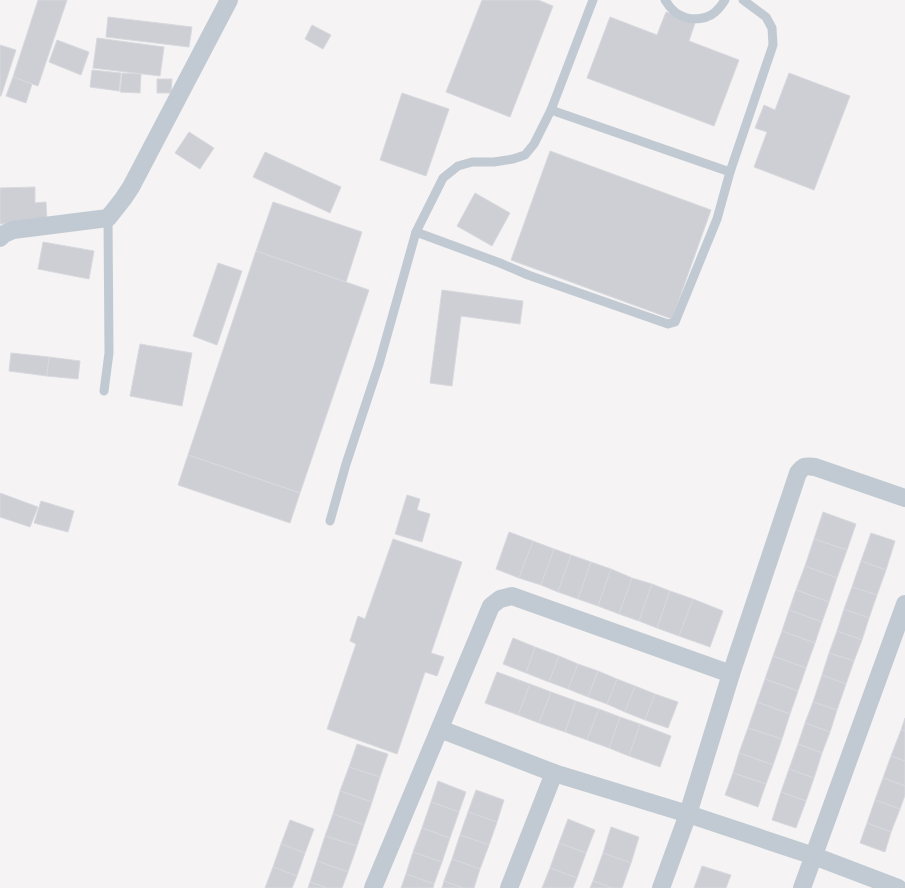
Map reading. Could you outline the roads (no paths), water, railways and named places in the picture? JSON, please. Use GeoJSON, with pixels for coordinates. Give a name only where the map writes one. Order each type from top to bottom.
{"type":"FeatureCollection","features":[{"type":"Feature","properties":{"kind":"street"},"geometry":{"type":"LineString","coordinates":[[0,238],[4,234],[13,230],[108,218],[123,200],[131,187],[229,0]]}},
{"type":"Feature","properties":{"kind":"street"},"geometry":{"type":"LineString","coordinates":[[661,888],[688,814],[731,674],[798,473],[802,468],[807,466],[815,467],[905,498]]}},
{"type":"Feature","properties":{"kind":"street"},"geometry":{"type":"LineString","coordinates":[[373,888],[491,606],[500,599],[512,596],[731,674]]}},
{"type":"Feature","properties":{"kind":"street"},"geometry":{"type":"LineString","coordinates":[[802,888],[905,604]]}},
{"type":"Feature","properties":{"kind":"street"},"geometry":{"type":"LineString","coordinates":[[440,729],[554,774],[688,814],[814,856],[898,888]]}},
{"type":"Feature","properties":{"kind":"street"},"geometry":{"type":"LineString","coordinates":[[509,888],[554,774]]}},
{"type":"Feature","properties":{"kind":"lane"},"geometry":{"type":"LineString","coordinates":[[330,521],[346,464],[379,364],[416,232],[443,178],[458,166],[472,162],[494,162],[513,159],[525,155],[534,144],[551,110],[593,0]]}},
{"type":"Feature","properties":{"kind":"lane"},"geometry":{"type":"LineString","coordinates":[[665,0],[669,7],[678,14],[688,19],[699,19],[710,16],[719,9],[725,0]]}},
{"type":"Feature","properties":{"kind":"lane"},"geometry":{"type":"LineString","coordinates":[[416,232],[528,275],[668,324],[675,322],[717,219],[730,172],[773,45],[772,28],[766,17],[743,0]]}},
{"type":"Feature","properties":{"kind":"lane"},"geometry":{"type":"LineString","coordinates":[[551,110],[730,172]]}},
{"type":"Feature","properties":{"kind":"lane"},"geometry":{"type":"LineString","coordinates":[[104,391],[109,353],[108,218]]}}]}
